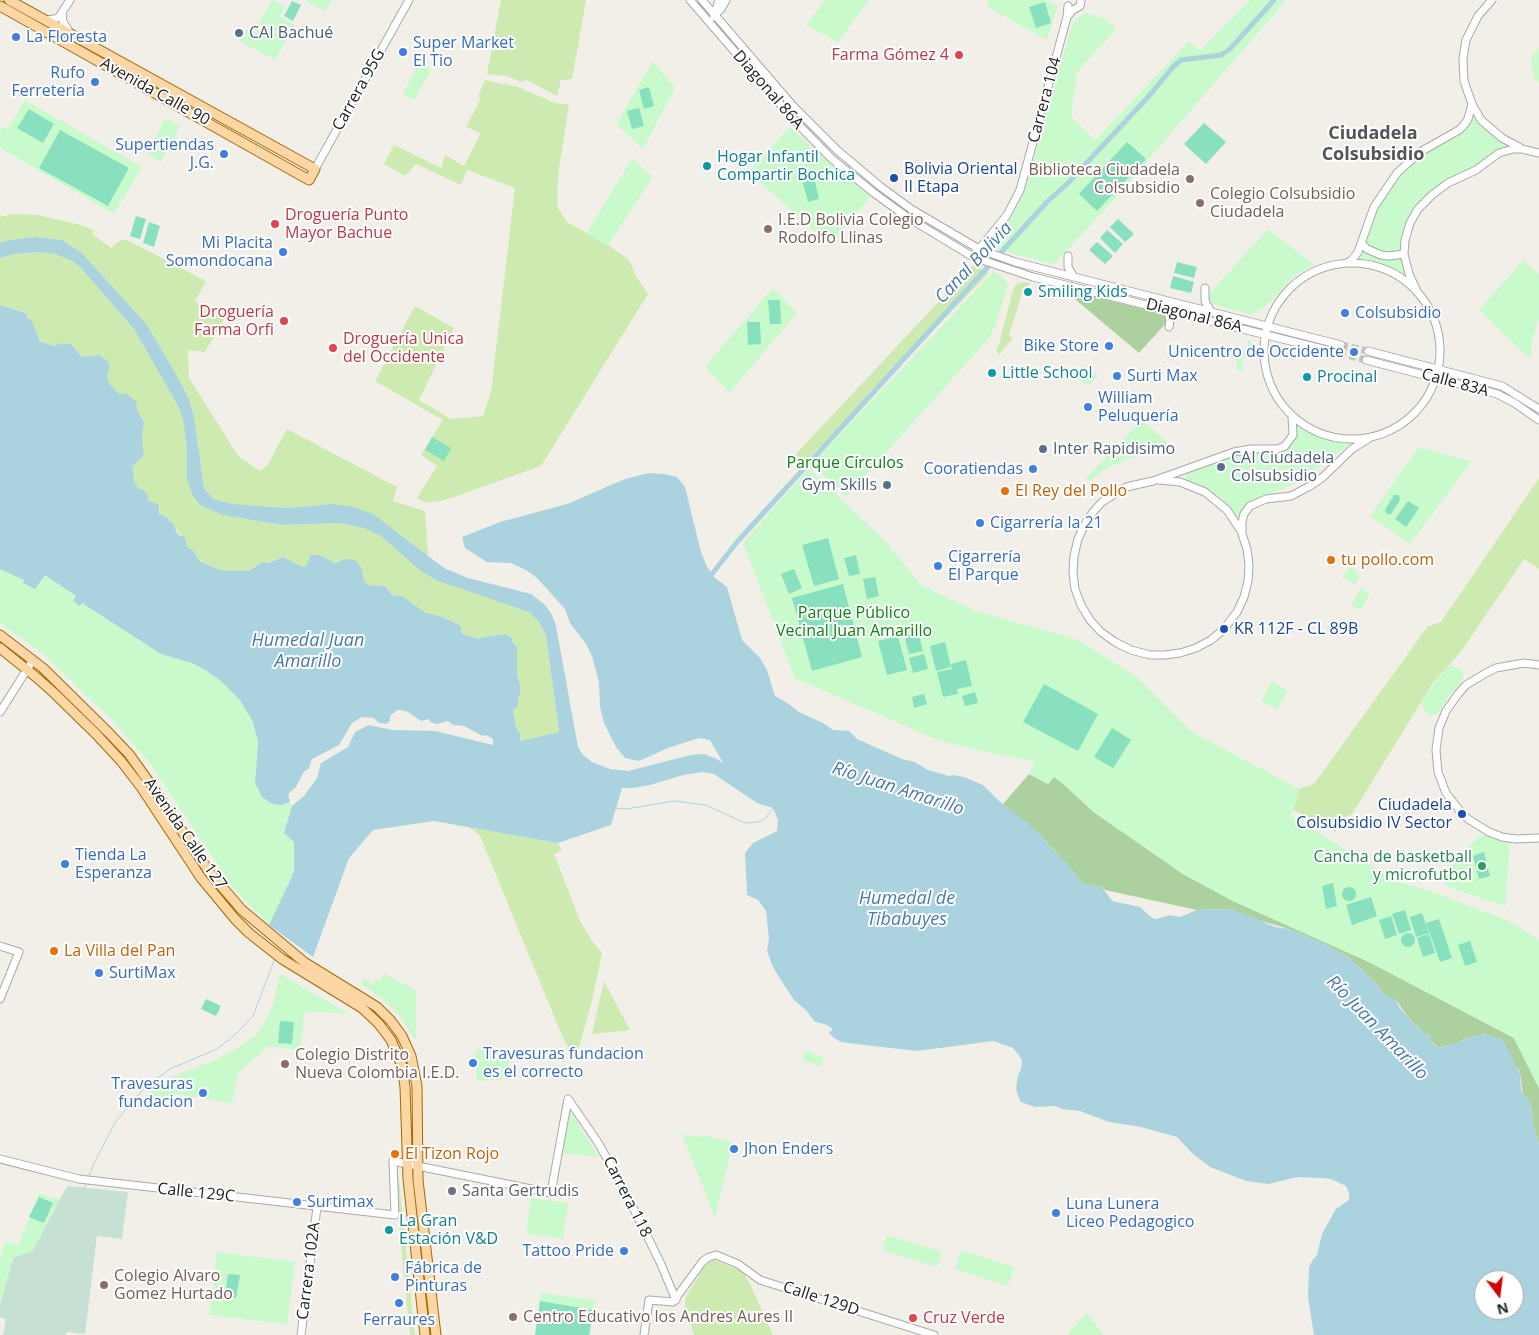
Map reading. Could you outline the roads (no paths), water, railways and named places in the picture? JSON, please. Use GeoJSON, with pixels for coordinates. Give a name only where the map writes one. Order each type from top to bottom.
{"type":"FeatureCollection","features":[{"type":"Feature","properties":{"kind":"main road","name":"Avenida Calle 90"},"geometry":{"type":"LineString","coordinates":[[9,0],[315,169]]}},
{"type":"Feature","properties":{"kind":"main road","name":"Avenida Calle 90"},"geometry":{"type":"LineString","coordinates":[[0,6],[309,180]]}},
{"type":"Feature","properties":{"kind":"main road","name":"Carrera 95G"},"geometry":{"type":"LineString","coordinates":[[309,180],[315,169]]}},
{"type":"Feature","properties":{"kind":"main road","name":"Avenida Calle 127"},"geometry":{"type":"LineString","coordinates":[[0,635],[33,660],[129,754],[210,874],[256,923],[304,962],[367,1000],[385,1014],[402,1036],[414,1067],[417,1094],[418,1166],[436,1335]]}},
{"type":"Feature","properties":{"kind":"main road","name":"Avenida Calle 127"},"geometry":{"type":"LineString","coordinates":[[0,648],[27,669],[96,734],[121,761],[141,787],[214,896],[249,933],[299,970],[356,1004],[386,1032],[399,1055],[405,1087],[408,1164],[425,1335]]}},
{"type":"Feature","properties":{"kind":"street"},"geometry":{"type":"LineString","coordinates":[[46,20],[55,19],[62,13],[70,0]]}},
{"type":"Feature","properties":{"kind":"street","name":"Carrera 95G"},"geometry":{"type":"LineString","coordinates":[[315,169],[409,0]]}},
{"type":"Feature","properties":{"kind":"street","name":"Diagonal 86A"},"geometry":{"type":"LineString","coordinates":[[690,0],[793,120],[832,159],[899,211],[972,256],[1042,279],[1265,334]]}},
{"type":"Feature","properties":{"kind":"street","name":"Diagonal 86A"},"geometry":{"type":"LineString","coordinates":[[702,0],[794,107],[837,150],[879,185],[912,209],[979,249],[1007,260],[1267,326]]}},
{"type":"Feature","properties":{"kind":"street"},"geometry":{"type":"LineString","coordinates":[[714,28],[714,15],[719,0]]}},
{"type":"Feature","properties":{"kind":"street"},"geometry":{"type":"LineString","coordinates":[[714,15],[721,9],[726,0]]}},
{"type":"Feature","properties":{"kind":"street","name":"Carrera 104"},"geometry":{"type":"LineString","coordinates":[[972,256],[1007,215],[1020,190],[1067,17],[1068,4],[1080,6],[1081,0]]}},
{"type":"Feature","properties":{"kind":"street"},"geometry":{"type":"LineString","coordinates":[[1492,0],[1472,25],[1464,46],[1462,70],[1466,89],[1481,120],[1494,133],[1522,149],[1539,153]]}},
{"type":"Feature","properties":{"kind":"street"},"geometry":{"type":"LineString","coordinates":[[62,13],[63,22],[70,34]]}},
{"type":"Feature","properties":{"kind":"street"},"geometry":{"type":"LineString","coordinates":[[1346,264],[1354,258],[1362,244],[1374,207],[1397,173],[1420,152],[1459,130],[1468,119],[1472,104]]}},
{"type":"Feature","properties":{"kind":"street"},"geometry":{"type":"LineString","coordinates":[[1417,292],[1409,274],[1404,254],[1405,240],[1410,223],[1418,209],[1432,194],[1448,183],[1476,170],[1499,153],[1506,150],[1522,149]]}},
{"type":"Feature","properties":{"kind":"street"},"geometry":{"type":"LineString","coordinates":[[1362,244],[1374,253],[1381,255],[1396,256],[1404,254]]}},
{"type":"Feature","properties":{"kind":"street"},"geometry":{"type":"LineString","coordinates":[[1068,256],[1068,268],[1074,277]]}},
{"type":"Feature","properties":{"kind":"street"},"geometry":{"type":"LineString","coordinates":[[1242,534],[1244,514],[1250,506],[1266,499],[1291,496],[1310,486],[1323,477],[1352,449],[1371,436],[1399,425],[1422,404],[1436,378],[1440,352],[1439,336],[1427,305],[1417,292],[1399,277],[1378,267],[1362,264],[1331,266],[1303,278],[1291,288],[1277,305],[1265,334],[1263,352],[1266,370],[1271,387],[1280,403],[1292,416],[1316,431],[1329,436],[1350,439],[1371,436]]}},
{"type":"Feature","properties":{"kind":"street"},"geometry":{"type":"LineString","coordinates":[[1205,288],[1205,301],[1211,312]]}},
{"type":"Feature","properties":{"kind":"street"},"geometry":{"type":"LineString","coordinates":[[1167,309],[1170,320],[1169,327]]}},
{"type":"Feature","properties":{"kind":"street"},"geometry":{"type":"LineString","coordinates":[[1265,334],[1339,353],[1341,344],[1267,326]]}},
{"type":"Feature","properties":{"kind":"street"},"geometry":{"type":"LineString","coordinates":[[1290,340],[1293,332]]}},
{"type":"Feature","properties":{"kind":"street","name":"Calle 83A"},"geometry":{"type":"LineString","coordinates":[[1539,409],[1502,386],[1369,352],[1366,360],[1497,394],[1513,402],[1539,420]]}},
{"type":"Feature","properties":{"kind":"street"},"geometry":{"type":"LineString","coordinates":[[1404,369],[1406,361]]}},
{"type":"Feature","properties":{"kind":"street"},"geometry":{"type":"LineString","coordinates":[[1153,480],[1180,482],[1205,492],[1227,510],[1242,534],[1247,549],[1248,573],[1244,597],[1237,612],[1224,629],[1211,640],[1196,648],[1165,655],[1132,650],[1115,642],[1101,632],[1090,620],[1081,605],[1075,589],[1073,573],[1078,539],[1085,524],[1098,507],[1126,487],[1153,480],[1234,452],[1251,449],[1277,449],[1285,446],[1293,435],[1292,416]]}},
{"type":"Feature","properties":{"kind":"street"},"geometry":{"type":"LineString","coordinates":[[0,712],[33,660]]}},
{"type":"Feature","properties":{"kind":"street"},"geometry":{"type":"LineString","coordinates":[[1539,665],[1524,663],[1496,668],[1466,685],[1450,703],[1439,728],[1436,750],[1438,772],[1446,793],[1460,812],[1477,826],[1502,837],[1516,839],[1539,838]]}},
{"type":"Feature","properties":{"kind":"street"},"geometry":{"type":"LineString","coordinates":[[0,946],[19,952],[0,999]]}},
{"type":"Feature","properties":{"kind":"street","name":"Carrera 118"},"geometry":{"type":"LineString","coordinates":[[418,1166],[551,1193],[568,1099],[598,1141],[618,1176],[660,1262],[674,1301]]}},
{"type":"Feature","properties":{"kind":"street","name":"Calle 129C"},"geometry":{"type":"LineString","coordinates":[[0,1159],[79,1179],[395,1216],[393,1161],[408,1164]]}},
{"type":"Feature","properties":{"kind":"street"},"geometry":{"type":"LineString","coordinates":[[408,1164],[418,1166]]}},
{"type":"Feature","properties":{"kind":"street","name":"Carrera 102A"},"geometry":{"type":"LineString","coordinates":[[301,1335],[316,1207]]}},
{"type":"Feature","properties":{"kind":"street","name":"Calle 129D"},"geometry":{"type":"LineString","coordinates":[[674,1301],[703,1261],[712,1256],[720,1256],[738,1264],[760,1280],[934,1335]]}},
{"type":"Feature","properties":{"kind":"street"},"geometry":{"type":"LineString","coordinates":[[644,1335],[649,1300],[674,1301]]}},
{"type":"Feature","properties":{"kind":"water","name":"Humedal de Tibabuyes"},"geometry":{"type":"Polygon","coordinates":[[[36,237],[62,240],[82,253],[147,325],[189,399],[194,417],[204,488],[213,499],[233,504],[288,508],[332,504],[354,507],[373,514],[444,568],[468,578],[531,594],[544,604],[551,613],[556,626],[578,747],[583,755],[592,762],[610,769],[628,771],[691,755],[704,754],[723,763],[710,740],[699,738],[668,748],[639,761],[625,758],[616,747],[604,723],[600,707],[599,682],[592,656],[586,644],[570,623],[565,609],[537,578],[526,570],[511,563],[487,562],[465,548],[462,537],[500,522],[567,504],[625,479],[649,473],[677,477],[685,487],[701,552],[707,567],[715,578],[727,587],[742,640],[760,658],[767,670],[775,696],[799,712],[823,723],[833,730],[849,731],[857,739],[902,759],[915,762],[928,770],[949,776],[964,777],[983,785],[1041,836],[1083,884],[1102,887],[1112,901],[1140,907],[1152,918],[1157,919],[1170,915],[1180,917],[1197,910],[1232,909],[1275,927],[1289,929],[1348,957],[1384,993],[1396,1000],[1399,1007],[1419,1029],[1424,1033],[1431,1034],[1431,1042],[1438,1048],[1484,1034],[1503,1040],[1520,1074],[1523,1094],[1530,1102],[1534,1128],[1539,1144],[1539,1335],[1314,1335],[1308,1297],[1309,1268],[1317,1255],[1322,1234],[1336,1209],[1349,1200],[1346,1186],[1331,1179],[1322,1178],[1298,1177],[1268,1184],[1246,1181],[1210,1167],[1193,1154],[1177,1137],[1141,1127],[1109,1122],[1080,1111],[1062,1109],[1056,1106],[1035,1107],[1021,1102],[1016,1089],[1022,1061],[1013,1048],[993,1041],[917,1051],[841,1042],[834,1038],[829,1033],[833,1029],[825,1024],[815,1022],[806,1010],[794,1000],[779,977],[772,965],[767,950],[769,939],[766,911],[758,900],[747,895],[745,853],[753,843],[777,831],[778,820],[773,808],[757,803],[714,774],[703,772],[683,775],[650,785],[622,788],[611,825],[558,843],[434,821],[373,830],[349,858],[313,957],[269,925],[294,872],[294,842],[284,833],[292,806],[304,796],[317,778],[321,763],[348,747],[355,732],[369,725],[393,730],[435,731],[493,745],[493,739],[464,726],[453,725],[448,721],[437,724],[430,722],[429,719],[421,721],[408,712],[401,710],[397,710],[390,716],[390,721],[386,724],[379,723],[374,718],[362,717],[352,723],[339,745],[312,759],[309,768],[303,773],[296,787],[288,794],[290,802],[280,805],[272,804],[262,797],[255,783],[258,742],[253,722],[240,700],[221,681],[192,663],[161,654],[82,603],[80,606],[73,601],[76,596],[45,575],[35,589],[23,583],[24,580],[0,569],[0,305],[26,313],[27,318],[32,321],[40,341],[54,346],[61,343],[71,344],[82,357],[99,355],[108,361],[110,366],[107,376],[109,383],[118,393],[127,394],[136,401],[137,410],[144,422],[142,438],[144,455],[132,467],[133,479],[138,488],[142,489],[148,496],[148,500],[159,505],[159,514],[168,518],[173,523],[177,533],[180,536],[184,536],[188,548],[192,549],[200,561],[220,570],[236,571],[251,570],[262,562],[268,563],[283,557],[302,567],[306,566],[311,555],[319,555],[335,563],[344,559],[355,560],[362,569],[367,585],[385,586],[392,595],[402,596],[426,613],[440,616],[459,625],[463,634],[478,639],[506,634],[512,638],[517,647],[517,672],[520,694],[518,706],[513,712],[515,725],[520,733],[520,741],[559,732],[546,636],[539,622],[529,612],[436,580],[418,569],[381,536],[364,528],[339,523],[282,525],[223,515],[200,505],[193,496],[187,479],[187,450],[183,419],[177,404],[134,329],[80,267],[72,261],[55,254],[38,252],[15,254],[0,258],[0,243],[36,237]]]}},
{"type":"Feature","properties":{"kind":"waterway","name":"Canal Bolivia"},"geometry":{"type":"LineString","coordinates":[[712,574],[737,542],[1047,202],[1068,183],[1149,96],[1173,67],[1181,60],[1221,55],[1230,49],[1274,0]]}},
{"type":"Feature","properties":{"kind":"waterway"},"geometry":{"type":"LineString","coordinates":[[615,808],[626,809],[674,801],[706,805],[745,823],[758,822],[765,819],[773,808]]}},
{"type":"Feature","properties":{"kind":"waterway"},"geometry":{"type":"LineString","coordinates":[[88,1178],[116,1121],[146,1086],[170,1069],[217,1049],[236,1034],[253,1016],[275,958]]}},
{"type":"Feature","properties":{"kind":"waterway"},"geometry":{"type":"LineString","coordinates":[[84,1188],[87,1182]]}},
{"type":"Feature","properties":{"kind":"tunnel"},"geometry":{"type":"LineString","coordinates":[[1341,345],[1368,351]]}},
{"type":"Feature","properties":{"kind":"tunnel"},"geometry":{"type":"LineString","coordinates":[[1339,353],[1366,360]]}},
{"type":"Feature","properties":{"kind":"place","name":"CAI Bachué"},"geometry":{"type":"Point","coordinates":[239,33]}},
{"type":"Feature","properties":{"kind":"place","name":"La Floresta"},"geometry":{"type":"Point","coordinates":[16,37]}},
{"type":"Feature","properties":{"kind":"place","name":"Super Market El Tio"},"geometry":{"type":"Point","coordinates":[403,52]}},
{"type":"Feature","properties":{"kind":"place","name":"Farma Gómez 4"},"geometry":{"type":"Point","coordinates":[959,55]}},
{"type":"Feature","properties":{"kind":"place","name":"Rufo Ferretería"},"geometry":{"type":"Point","coordinates":[95,82]}},
{"type":"Feature","properties":{"kind":"place","name":"Supertiendas J.G."},"geometry":{"type":"Point","coordinates":[224,154]}},
{"type":"Feature","properties":{"kind":"place","name":"Hogar Infantil Compartir Bochica"},"geometry":{"type":"Point","coordinates":[707,166]}},
{"type":"Feature","properties":{"kind":"place","name":"Bolivia Oriental II Etapa"},"geometry":{"type":"Point","coordinates":[894,178]}},
{"type":"Feature","properties":{"kind":"place","name":"Biblioteca Ciudadela Colsubsidio"},"geometry":{"type":"Point","coordinates":[1190,179]}},
{"type":"Feature","properties":{"kind":"place","name":"Colegio Colsubsidio Ciudadela"},"geometry":{"type":"Point","coordinates":[1200,203]}},
{"type":"Feature","properties":{"kind":"place","name":"Droguería Punto Mayor Bachue"},"geometry":{"type":"Point","coordinates":[275,224]}},
{"type":"Feature","properties":{"kind":"place","name":"I.E.D Bolivia Colegio Rodolfo Llinas"},"geometry":{"type":"Point","coordinates":[768,229]}},
{"type":"Feature","properties":{"kind":"place","name":"Mi Placita Somondocana"},"geometry":{"type":"Point","coordinates":[283,252]}},
{"type":"Feature","properties":{"kind":"place","name":"Smiling Kids"},"geometry":{"type":"Point","coordinates":[1028,292]}},
{"type":"Feature","properties":{"kind":"place","name":"Colsubsidio"},"geometry":{"type":"Point","coordinates":[1345,313]}},
{"type":"Feature","properties":{"kind":"place","name":"Droguería Farma Orfi"},"geometry":{"type":"Point","coordinates":[284,321]}},
{"type":"Feature","properties":{"kind":"place","name":"Bike Store"},"geometry":{"type":"Point","coordinates":[1109,346]}},
{"type":"Feature","properties":{"kind":"place","name":"Droguería Unica del Occidente"},"geometry":{"type":"Point","coordinates":[333,348]}},
{"type":"Feature","properties":{"kind":"place","name":"Unicentro de Occidente"},"geometry":{"type":"Point","coordinates":[1354,352]}},
{"type":"Feature","properties":{"kind":"place","name":"Little School"},"geometry":{"type":"Point","coordinates":[992,373]}},
{"type":"Feature","properties":{"kind":"place","name":"Surti Max"},"geometry":{"type":"Point","coordinates":[1117,376]}},
{"type":"Feature","properties":{"kind":"place","name":"Procinal"},"geometry":{"type":"Point","coordinates":[1307,377]}},
{"type":"Feature","properties":{"kind":"place","name":"William Peluquería"},"geometry":{"type":"Point","coordinates":[1088,407]}},
{"type":"Feature","properties":{"kind":"place","name":"Inter Rapidisimo"},"geometry":{"type":"Point","coordinates":[1043,449]}},
{"type":"Feature","properties":{"kind":"place","name":"CAI Ciudadela Colsubsidio"},"geometry":{"type":"Point","coordinates":[1221,467]}},
{"type":"Feature","properties":{"kind":"place","name":"Cooratiendas"},"geometry":{"type":"Point","coordinates":[1033,469]}},
{"type":"Feature","properties":{"kind":"place","name":"Gym Skills"},"geometry":{"type":"Point","coordinates":[887,485]}},
{"type":"Feature","properties":{"kind":"place","name":"El Rey del Pollo"},"geometry":{"type":"Point","coordinates":[1005,491]}},
{"type":"Feature","properties":{"kind":"place","name":"Cigarrería la 21"},"geometry":{"type":"Point","coordinates":[980,523]}},
{"type":"Feature","properties":{"kind":"place","name":"tu pollo.com"},"geometry":{"type":"Point","coordinates":[1331,560]}},
{"type":"Feature","properties":{"kind":"place","name":"Cigarrería El Parque"},"geometry":{"type":"Point","coordinates":[938,566]}},
{"type":"Feature","properties":{"kind":"place","name":"KR 112F - CL 89B"},"geometry":{"type":"Point","coordinates":[1224,629]}},
{"type":"Feature","properties":{"kind":"place","name":"Ciudadela Colsubsidio IV Sector"},"geometry":{"type":"Point","coordinates":[1462,814]}},
{"type":"Feature","properties":{"kind":"place","name":"Tienda La Esperanza"},"geometry":{"type":"Point","coordinates":[65,864]}},
{"type":"Feature","properties":{"kind":"place","name":"Cancha de basketball y microfutbol"},"geometry":{"type":"Point","coordinates":[1482,866]}},
{"type":"Feature","properties":{"kind":"place","name":"La Villa del Pan"},"geometry":{"type":"Point","coordinates":[54,951]}},
{"type":"Feature","properties":{"kind":"place","name":"SurtiMax"},"geometry":{"type":"Point","coordinates":[99,973]}},
{"type":"Feature","properties":{"kind":"place","name":"Travesuras fundacion es el correcto"},"geometry":{"type":"Point","coordinates":[473,1063]}},
{"type":"Feature","properties":{"kind":"place","name":"Colegio Distrito Nueva Colombia I.E.D."},"geometry":{"type":"Point","coordinates":[285,1064]}},
{"type":"Feature","properties":{"kind":"place","name":"Travesuras fundacion"},"geometry":{"type":"Point","coordinates":[203,1093]}},
{"type":"Feature","properties":{"kind":"place","name":"Jhon Enders"},"geometry":{"type":"Point","coordinates":[734,1149]}},
{"type":"Feature","properties":{"kind":"place","name":"El Tizon Rojo"},"geometry":{"type":"Point","coordinates":[395,1154]}},
{"type":"Feature","properties":{"kind":"place","name":"Santa Gertrudis"},"geometry":{"type":"Point","coordinates":[452,1191]}},
{"type":"Feature","properties":{"kind":"place","name":"Surtimax"},"geometry":{"type":"Point","coordinates":[297,1202]}},
{"type":"Feature","properties":{"kind":"place","name":"Luna Lunera Liceo Pedagogico"},"geometry":{"type":"Point","coordinates":[1056,1213]}},
{"type":"Feature","properties":{"kind":"place","name":"La Gran Estación V&D"},"geometry":{"type":"Point","coordinates":[389,1230]}},
{"type":"Feature","properties":{"kind":"place","name":"Tattoo Pride"},"geometry":{"type":"Point","coordinates":[624,1251]}},
{"type":"Feature","properties":{"kind":"place","name":"Fábrica de Pinturas"},"geometry":{"type":"Point","coordinates":[395,1277]}},
{"type":"Feature","properties":{"kind":"place","name":"Colegio Alvaro Gomez Hurtado"},"geometry":{"type":"Point","coordinates":[104,1285]}},
{"type":"Feature","properties":{"kind":"place","name":"Ferraures"},"geometry":{"type":"Point","coordinates":[399,1303]}},
{"type":"Feature","properties":{"kind":"place","name":"Centro Educativo los Andres Aures II"},"geometry":{"type":"Point","coordinates":[513,1317]}},
{"type":"Feature","properties":{"kind":"place","name":"Cruz Verde"},"geometry":{"type":"Point","coordinates":[913,1318]}},
{"type":"Feature","properties":{"kind":"district","name":"Ciudadela Colsubsidio"},"geometry":{"type":"Point","coordinates":[1373,144]}},
{"type":"Feature","properties":{"kind":"park label","name":"Parque Círculos"},"geometry":{"type":"Point","coordinates":[845,463]}},
{"type":"Feature","properties":{"kind":"park label","name":"Parque Público Vecinal Juan Amarillo"},"geometry":{"type":"Point","coordinates":[854,622]}},
{"type":"Feature","properties":{"kind":"water label","name":"Humedal Juan Amarillo"},"geometry":{"type":"Point","coordinates":[308,651]}},
{"type":"Feature","properties":{"kind":"water label","name":"Río Juan Amarillo"},"geometry":{"type":"Point","coordinates":[898,789]}},
{"type":"Feature","properties":{"kind":"water label","name":"Río Juan Amarillo"},"geometry":{"type":"Point","coordinates":[1377,1028]}}]}
